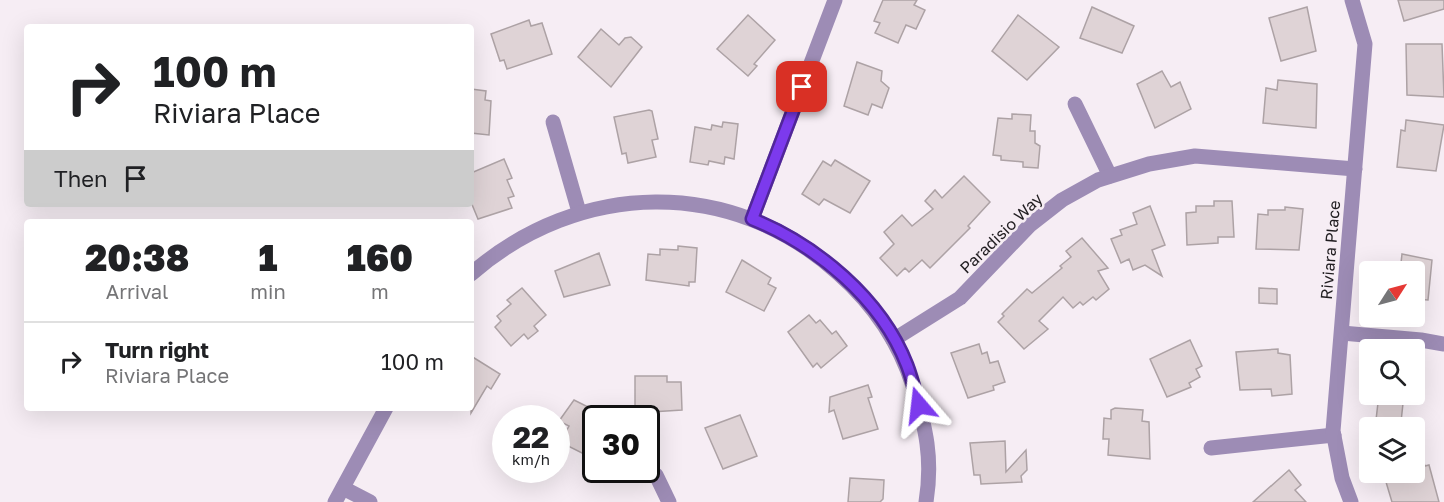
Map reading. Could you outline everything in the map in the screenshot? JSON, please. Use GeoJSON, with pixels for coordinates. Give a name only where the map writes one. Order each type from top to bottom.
{"type":"FeatureCollection","features":[{"type":"Feature","properties":{"kind":"street"},"geometry":{"type":"LineString","coordinates":[[752,219],[835,0]]}},
{"type":"Feature","properties":{"kind":"street","name":"Riviara Place"},"geometry":{"type":"LineString","coordinates":[[1351,502],[1342,478],[1334,435],[1365,44],[1352,0]]}},
{"type":"Feature","properties":{"kind":"street"},"geometry":{"type":"LineString","coordinates":[[1075,104],[1110,176]]}},
{"type":"Feature","properties":{"kind":"street"},"geometry":{"type":"LineString","coordinates":[[553,122],[579,212]]}},
{"type":"Feature","properties":{"kind":"street","name":"Paradisio Way"},"geometry":{"type":"LineString","coordinates":[[893,340],[960,298],[1030,225],[1062,200],[1110,176],[1149,164],[1195,156],[1355,169]]}},
{"type":"Feature","properties":{"kind":"street"},"geometry":{"type":"LineString","coordinates":[[474,272],[489,259],[532,233],[579,212],[623,203],[681,203],[731,210],[775,228],[818,254],[856,289],[883,321],[906,363],[926,425],[931,472],[926,502]]}},
{"type":"Feature","properties":{"kind":"street"},"geometry":{"type":"LineString","coordinates":[[1342,333],[1444,344]]}},
{"type":"Feature","properties":{"kind":"street"},"geometry":{"type":"LineString","coordinates":[[335,502],[384,411]]}},
{"type":"Feature","properties":{"kind":"street"},"geometry":{"type":"LineString","coordinates":[[1211,448],[1334,435]]}},
{"type":"Feature","properties":{"kind":"street"},"geometry":{"type":"LineString","coordinates":[[660,483],[669,502]]}},
{"type":"Feature","properties":{"kind":"street"},"geometry":{"type":"LineString","coordinates":[[343,488],[370,502]]}},
{"type":"Feature","properties":{"kind":"building"},"geometry":{"type":"Polygon","coordinates":[[[883,0],[917,0],[914,5],[925,10],[916,29],[906,25],[898,43],[875,33],[880,23],[874,21],[883,0]]]}},
{"type":"Feature","properties":{"kind":"building"},"geometry":{"type":"Polygon","coordinates":[[[1398,0],[1444,0],[1444,9],[1404,21],[1398,0]]]}},
{"type":"Feature","properties":{"kind":"building"},"geometry":{"type":"Polygon","coordinates":[[[1092,7],[1134,26],[1122,53],[1080,38],[1092,7]]]}},
{"type":"Feature","properties":{"kind":"building"},"geometry":{"type":"Polygon","coordinates":[[[1307,7],[1316,51],[1281,61],[1269,18],[1307,7]]]}},
{"type":"Feature","properties":{"kind":"building"},"geometry":{"type":"Polygon","coordinates":[[[748,15],[775,40],[754,64],[757,66],[748,76],[717,49],[748,15]]]}},
{"type":"Feature","properties":{"kind":"building"},"geometry":{"type":"Polygon","coordinates":[[[1018,15],[1059,47],[1027,80],[992,51],[1018,15]]]}},
{"type":"Feature","properties":{"kind":"building"},"geometry":{"type":"Polygon","coordinates":[[[529,20],[531,26],[542,23],[552,54],[507,69],[504,60],[500,61],[491,34],[529,20]]]}},
{"type":"Feature","properties":{"kind":"building"},"geometry":{"type":"Polygon","coordinates":[[[601,29],[619,45],[625,38],[631,37],[642,47],[611,87],[578,57],[601,29]]]}},
{"type":"Feature","properties":{"kind":"building"},"geometry":{"type":"Polygon","coordinates":[[[1406,44],[1442,44],[1444,97],[1407,95],[1406,44]]]}},
{"type":"Feature","properties":{"kind":"building"},"geometry":{"type":"Polygon","coordinates":[[[857,62],[882,71],[881,81],[889,88],[882,108],[872,104],[868,115],[844,106],[857,62]]]}},
{"type":"Feature","properties":{"kind":"building"},"geometry":{"type":"Polygon","coordinates":[[[1162,71],[1171,87],[1180,82],[1191,109],[1155,128],[1137,84],[1162,71]]]}},
{"type":"Feature","properties":{"kind":"building"},"geometry":{"type":"Polygon","coordinates":[[[1278,80],[1317,84],[1316,128],[1263,123],[1266,88],[1277,90],[1278,80]]]}},
{"type":"Feature","properties":{"kind":"building"},"geometry":{"type":"Polygon","coordinates":[[[474,89],[486,91],[485,100],[491,101],[489,135],[474,133],[474,89]]]}},
{"type":"Feature","properties":{"kind":"building"},"geometry":{"type":"Polygon","coordinates":[[[652,111],[658,139],[652,140],[656,157],[628,163],[626,153],[622,154],[614,117],[652,111]]]}},
{"type":"Feature","properties":{"kind":"building"},"geometry":{"type":"Polygon","coordinates":[[[1012,114],[1031,115],[1030,131],[1035,131],[1035,143],[1040,146],[1038,168],[1023,167],[1023,162],[1001,160],[1001,156],[993,155],[998,118],[1012,119],[1012,114]]]}},
{"type":"Feature","properties":{"kind":"building"},"geometry":{"type":"Polygon","coordinates":[[[1406,120],[1444,125],[1436,171],[1397,167],[1401,130],[1405,131],[1406,120]]]}},
{"type":"Feature","properties":{"kind":"building"},"geometry":{"type":"Polygon","coordinates":[[[723,122],[738,124],[734,159],[725,157],[724,164],[709,161],[708,165],[690,162],[695,127],[711,130],[712,125],[722,127],[723,122]]]}},
{"type":"Feature","properties":{"kind":"building"},"geometry":{"type":"Polygon","coordinates":[[[504,159],[512,178],[507,180],[514,196],[508,198],[512,208],[478,219],[473,207],[474,172],[504,159]]]}},
{"type":"Feature","properties":{"kind":"building"},"geometry":{"type":"Polygon","coordinates":[[[835,160],[870,181],[850,213],[824,199],[819,205],[802,194],[823,161],[831,166],[835,160]]]}},
{"type":"Feature","properties":{"kind":"building"},"geometry":{"type":"Polygon","coordinates":[[[964,176],[990,202],[968,226],[970,228],[930,268],[922,260],[909,272],[905,268],[897,276],[880,258],[894,244],[884,232],[902,215],[912,226],[933,209],[925,201],[935,190],[942,198],[964,176]]]}},
{"type":"Feature","properties":{"kind":"building"},"geometry":{"type":"Polygon","coordinates":[[[1214,201],[1232,201],[1234,237],[1218,237],[1218,243],[1187,245],[1186,213],[1196,212],[1196,206],[1214,206],[1214,201]]]}},
{"type":"Feature","properties":{"kind":"building"},"geometry":{"type":"Polygon","coordinates":[[[1150,206],[1165,245],[1152,250],[1162,276],[1145,265],[1133,270],[1129,259],[1121,263],[1111,239],[1122,235],[1120,230],[1137,224],[1133,213],[1150,206]]]}},
{"type":"Feature","properties":{"kind":"building"},"geometry":{"type":"Polygon","coordinates":[[[1285,207],[1303,209],[1299,250],[1256,249],[1258,214],[1268,215],[1268,210],[1285,210],[1285,207]]]}},
{"type":"Feature","properties":{"kind":"building"},"geometry":{"type":"Polygon","coordinates":[[[1082,238],[1108,268],[1098,271],[1109,289],[1096,300],[1093,297],[1083,305],[1080,302],[1073,308],[1063,297],[1039,321],[1048,329],[1024,349],[998,322],[1004,316],[1002,314],[1027,289],[1032,293],[1062,268],[1060,266],[1071,257],[1066,251],[1082,238]]]}},
{"type":"Feature","properties":{"kind":"building"},"geometry":{"type":"Polygon","coordinates":[[[678,246],[697,248],[695,282],[689,282],[689,286],[646,280],[648,254],[660,255],[660,249],[678,250],[678,246]]]}},
{"type":"Feature","properties":{"kind":"building"},"geometry":{"type":"Polygon","coordinates":[[[599,253],[610,285],[564,297],[555,271],[599,253]]]}},
{"type":"Feature","properties":{"kind":"building"},"geometry":{"type":"Polygon","coordinates":[[[1402,254],[1432,260],[1428,300],[1425,300],[1425,261],[1401,261],[1402,254]]]}},
{"type":"Feature","properties":{"kind":"building"},"geometry":{"type":"Polygon","coordinates":[[[742,260],[771,278],[768,284],[776,288],[764,311],[726,292],[742,260]]]}},
{"type":"Feature","properties":{"kind":"building"},"geometry":{"type":"Polygon","coordinates":[[[522,288],[546,315],[534,326],[538,331],[528,339],[524,334],[511,346],[495,327],[501,321],[497,316],[511,304],[507,300],[522,288]]]}},
{"type":"Feature","properties":{"kind":"building"},"geometry":{"type":"Polygon","coordinates":[[[1259,288],[1277,289],[1277,304],[1259,303],[1259,288]]]}},
{"type":"Feature","properties":{"kind":"building"},"geometry":{"type":"Polygon","coordinates":[[[809,315],[816,323],[820,320],[832,334],[836,331],[847,346],[821,368],[817,363],[813,367],[788,332],[809,315]]]}},
{"type":"Feature","properties":{"kind":"building"},"geometry":{"type":"Polygon","coordinates":[[[1190,340],[1202,366],[1196,369],[1200,377],[1189,383],[1191,387],[1167,397],[1150,359],[1190,340]]]}},
{"type":"Feature","properties":{"kind":"building"},"geometry":{"type":"Polygon","coordinates":[[[979,344],[982,354],[987,352],[990,363],[998,361],[1005,382],[993,386],[994,390],[968,398],[951,353],[979,344]]]}},
{"type":"Feature","properties":{"kind":"building"},"geometry":{"type":"Polygon","coordinates":[[[1278,349],[1278,353],[1290,355],[1292,394],[1272,396],[1271,389],[1240,390],[1236,352],[1278,349]]]}},
{"type":"Feature","properties":{"kind":"building"},"geometry":{"type":"Polygon","coordinates":[[[474,358],[500,374],[491,389],[487,386],[474,408],[474,358]]]}},
{"type":"Feature","properties":{"kind":"building"},"geometry":{"type":"Polygon","coordinates":[[[635,376],[667,376],[667,382],[681,382],[682,410],[660,411],[660,405],[635,405],[635,376]]]}},
{"type":"Feature","properties":{"kind":"building"},"geometry":{"type":"Polygon","coordinates":[[[868,385],[872,397],[868,398],[878,429],[843,439],[834,410],[829,412],[830,397],[868,385]]]}},
{"type":"Feature","properties":{"kind":"building"},"geometry":{"type":"Polygon","coordinates":[[[574,400],[584,405],[582,405],[582,453],[570,447],[570,406],[574,400]]]}},
{"type":"Feature","properties":{"kind":"building"},"geometry":{"type":"Polygon","coordinates":[[[1378,405],[1403,405],[1402,417],[1376,417],[1378,405]]]}},
{"type":"Feature","properties":{"kind":"building"},"geometry":{"type":"Polygon","coordinates":[[[1115,408],[1143,410],[1142,421],[1149,422],[1150,459],[1108,455],[1109,439],[1103,439],[1104,418],[1111,419],[1111,410],[1115,408]]]}},
{"type":"Feature","properties":{"kind":"building"},"geometry":{"type":"Polygon","coordinates":[[[740,415],[757,456],[723,469],[705,428],[740,415]]]}},
{"type":"Feature","properties":{"kind":"building"},"geometry":{"type":"Polygon","coordinates":[[[1005,441],[1006,472],[1026,450],[1027,470],[1021,476],[1022,482],[981,484],[980,475],[974,475],[970,443],[1005,441]]]}},
{"type":"Feature","properties":{"kind":"building"},"geometry":{"type":"Polygon","coordinates":[[[1429,465],[1439,502],[1392,502],[1386,483],[1425,483],[1425,466],[1429,465]]]}},
{"type":"Feature","properties":{"kind":"building"},"geometry":{"type":"Polygon","coordinates":[[[1289,470],[1301,485],[1295,490],[1306,502],[1253,502],[1289,470]]]}},
{"type":"Feature","properties":{"kind":"building"},"geometry":{"type":"Polygon","coordinates":[[[850,478],[884,480],[883,499],[880,502],[848,502],[850,478]]]}},
{"type":"Feature","properties":{"kind":"route"},"geometry":{"type":"LineString","coordinates":[[802,87],[752,219],[775,228],[818,254],[856,289],[883,321],[906,363],[919,405]]}}]}
